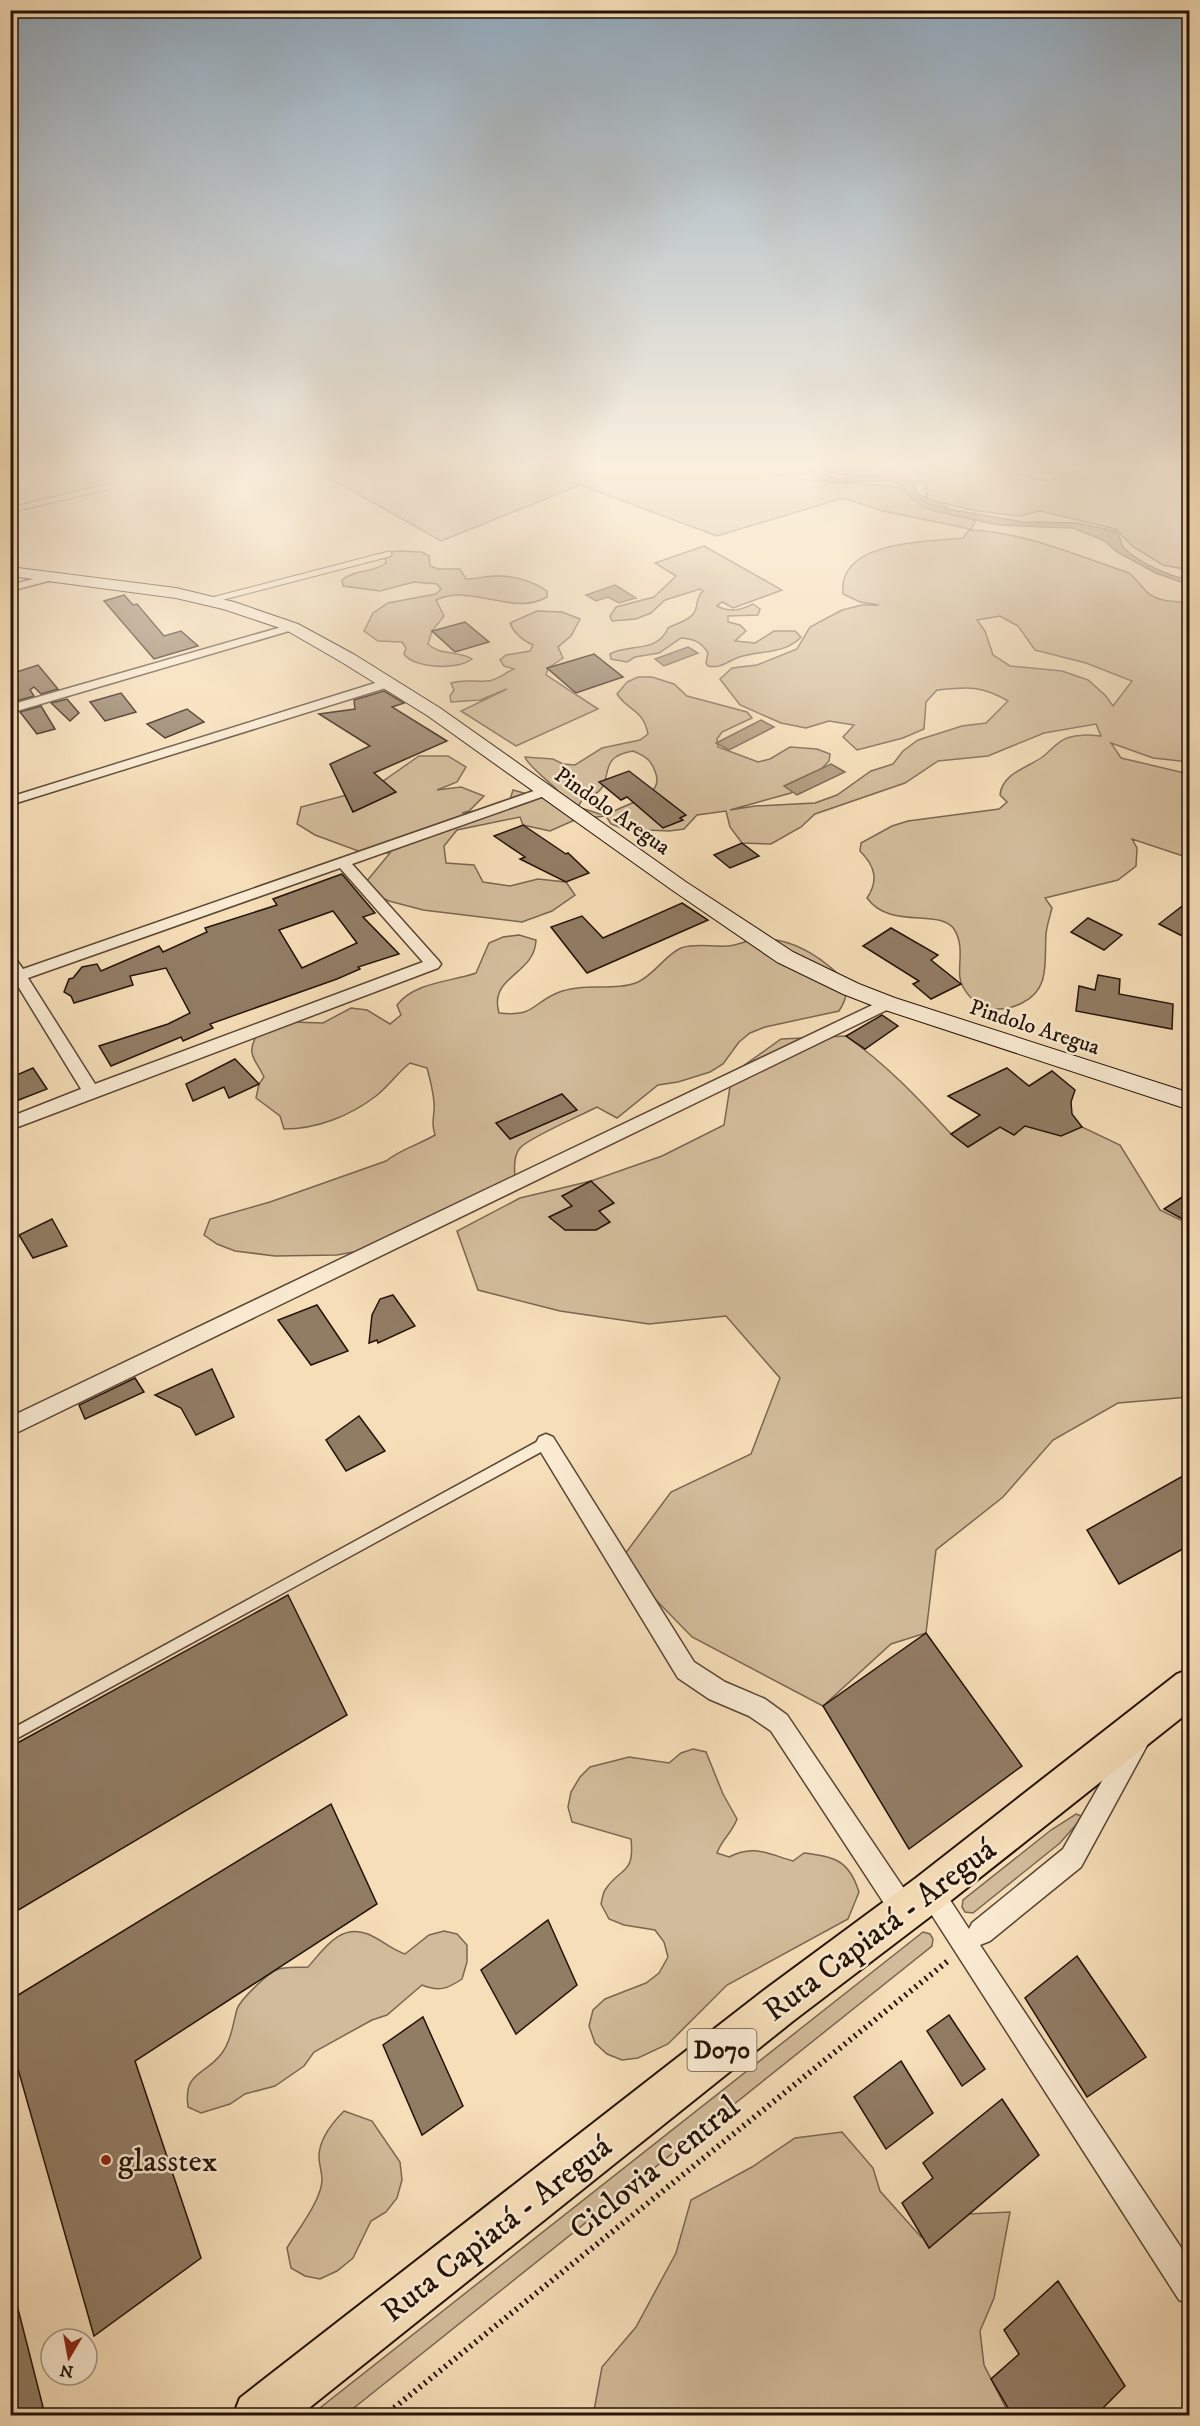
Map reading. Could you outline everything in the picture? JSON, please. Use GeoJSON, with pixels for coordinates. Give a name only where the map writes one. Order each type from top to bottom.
{"type":"FeatureCollection","features":[{"type":"Feature","properties":{"kind":"main road","name":"Pindolo Aregua"},"geometry":{"type":"LineString","coordinates":[[57,576],[212,600],[292,627],[434,712],[679,886],[785,957],[851,989],[887,1003],[1190,1101]]}},
{"type":"Feature","properties":{"kind":"main road","name":"Ruta Capiatá - Areguá"},"geometry":{"type":"LineString","coordinates":[[258,2415],[778,2006],[917,1901],[1190,1688]]}},
{"type":"Feature","properties":{"kind":"street"},"geometry":{"type":"LineString","coordinates":[[10,588],[55,576]]}},
{"type":"Feature","properties":{"kind":"street"},"geometry":{"type":"LineString","coordinates":[[10,709],[292,627]]}},
{"type":"Feature","properties":{"kind":"street"},"geometry":{"type":"LineString","coordinates":[[10,801],[388,683]]}},
{"type":"Feature","properties":{"kind":"street"},"geometry":{"type":"LineString","coordinates":[[15,977],[545,791]]}},
{"type":"Feature","properties":{"kind":"street"},"geometry":{"type":"LineString","coordinates":[[10,1124],[433,964],[342,861]]}},
{"type":"Feature","properties":{"kind":"street"},"geometry":{"type":"LineString","coordinates":[[10,961],[15,977],[91,1092]]}},
{"type":"Feature","properties":{"kind":"street"},"geometry":{"type":"LineString","coordinates":[[10,1427],[887,1003]]}},
{"type":"Feature","properties":{"kind":"street"},"geometry":{"type":"LineString","coordinates":[[546,1443],[686,1670],[717,1691],[757,1707],[779,1723],[917,1901],[974,1939],[1190,2289]]}},
{"type":"Feature","properties":{"kind":"street"},"geometry":{"type":"LineString","coordinates":[[974,1939],[1072,1858],[1148,1720]]}},
{"type":"Feature","properties":{"kind":"lane"},"geometry":{"type":"LineString","coordinates":[[212,600],[304,576]]}},
{"type":"Feature","properties":{"kind":"lane"},"geometry":{"type":"LineString","coordinates":[[10,1736],[546,1443]]}},
{"type":"Feature","properties":{"kind":"path","name":"Ciclovia Central"},"geometry":{"type":"LineString","coordinates":[[384,2415],[974,1939]]}},
{"type":"Feature","properties":{"kind":"shaded area"},"geometry":{"type":"Polygon","coordinates":[[[464,576],[466,579],[512,577],[525,580],[547,591],[547,597],[520,604],[464,595],[436,600],[444,616],[432,631],[428,644],[438,650],[472,659],[457,665],[426,665],[409,659],[404,654],[406,648],[402,642],[378,641],[364,631],[373,613],[388,603],[436,594],[441,589],[437,584],[414,582],[380,591],[343,586],[342,580],[347,577],[464,576]]]}},
{"type":"Feature","properties":{"kind":"shaded area"},"geometry":{"type":"Polygon","coordinates":[[[676,576],[758,576],[782,590],[733,608],[722,602],[717,606],[735,610],[753,604],[760,609],[758,615],[728,616],[728,622],[740,625],[746,631],[735,641],[755,643],[774,631],[795,631],[801,637],[782,649],[738,657],[713,667],[706,663],[708,653],[700,643],[681,638],[659,653],[635,657],[627,662],[611,659],[610,654],[618,651],[650,645],[663,636],[668,628],[691,616],[703,591],[700,589],[665,600],[651,613],[636,619],[612,621],[610,616],[616,607],[654,597],[676,576]]]}},
{"type":"Feature","properties":{"kind":"shaded area"},"geometry":{"type":"Polygon","coordinates":[[[845,576],[1132,576],[1150,595],[1166,601],[1189,602],[1189,762],[1153,758],[1111,743],[1121,758],[1189,774],[1189,858],[1132,839],[1137,848],[1136,866],[1118,880],[1045,898],[1052,908],[1046,931],[1044,973],[1038,990],[1022,1003],[1003,1009],[988,1008],[966,992],[960,975],[958,937],[947,923],[901,916],[877,908],[867,898],[873,885],[874,873],[860,851],[861,843],[892,826],[908,821],[999,809],[1007,802],[1000,795],[1005,782],[1010,777],[1041,758],[1067,738],[1079,735],[1101,736],[1096,724],[1044,733],[988,756],[938,761],[905,783],[815,814],[801,827],[771,844],[742,843],[730,827],[726,811],[697,815],[684,829],[669,831],[624,829],[611,824],[606,816],[577,819],[550,831],[523,825],[520,817],[457,830],[444,846],[446,863],[474,865],[483,882],[510,886],[538,879],[566,882],[575,895],[552,911],[522,922],[423,910],[389,901],[361,888],[390,853],[361,852],[315,835],[297,824],[301,807],[358,792],[383,781],[419,756],[448,756],[466,767],[457,782],[437,790],[461,787],[484,796],[469,811],[462,813],[508,806],[513,790],[538,797],[558,791],[525,757],[553,759],[563,764],[575,765],[602,748],[640,740],[648,734],[643,720],[617,694],[627,682],[638,677],[652,677],[674,684],[687,696],[747,712],[752,718],[722,732],[717,739],[718,747],[758,762],[770,759],[790,747],[817,749],[830,754],[829,761],[809,782],[791,793],[730,810],[755,806],[815,803],[837,795],[871,771],[893,764],[903,751],[918,740],[962,726],[986,723],[1008,701],[990,692],[974,688],[937,690],[926,702],[924,729],[903,738],[857,750],[843,737],[854,725],[829,721],[806,728],[781,723],[740,705],[720,679],[732,668],[757,665],[797,649],[810,627],[842,610],[862,605],[879,605],[860,602],[843,594],[845,576]],[[1000,616],[977,620],[985,631],[993,655],[1010,666],[1062,671],[1088,680],[1105,695],[1113,706],[1132,681],[1086,663],[1035,650],[1018,626],[1000,616]],[[633,751],[620,755],[612,760],[602,788],[594,795],[582,800],[578,807],[606,816],[640,800],[654,789],[657,782],[652,765],[633,751]]]}},
{"type":"Feature","properties":{"kind":"shaded area"},"geometry":{"type":"Polygon","coordinates":[[[1165,576],[1177,576],[1189,580],[1189,585],[1165,576]]]}},
{"type":"Feature","properties":{"kind":"shaded area"},"geometry":{"type":"Polygon","coordinates":[[[615,585],[636,598],[619,603],[608,597],[596,601],[586,595],[615,585]]]}},
{"type":"Feature","properties":{"kind":"shaded area"},"geometry":{"type":"Polygon","coordinates":[[[537,611],[562,612],[580,619],[571,636],[558,647],[563,658],[548,668],[546,675],[598,709],[516,746],[461,711],[507,689],[480,700],[451,702],[450,696],[454,690],[451,683],[490,681],[514,669],[504,666],[500,660],[506,655],[530,651],[533,645],[519,636],[510,623],[537,611]]]}},
{"type":"Feature","properties":{"kind":"shaded area"},"geometry":{"type":"Polygon","coordinates":[[[688,647],[698,653],[664,666],[655,659],[688,647]]]}},
{"type":"Feature","properties":{"kind":"shaded area"},"geometry":{"type":"Polygon","coordinates":[[[761,720],[774,727],[729,750],[716,743],[761,720]]]}},
{"type":"Feature","properties":{"kind":"shaded area"},"geometry":{"type":"Polygon","coordinates":[[[831,764],[845,772],[797,795],[784,786],[831,764]]]}},
{"type":"Feature","properties":{"kind":"shaded area"},"geometry":{"type":"Polygon","coordinates":[[[519,935],[536,940],[534,952],[500,991],[497,1001],[499,1013],[526,1012],[548,997],[567,990],[629,985],[638,982],[681,948],[698,945],[731,946],[757,939],[786,942],[813,955],[829,966],[844,981],[845,998],[839,1011],[765,1027],[750,1033],[739,1042],[723,1064],[710,1072],[678,1082],[658,1085],[617,1118],[597,1107],[544,1133],[520,1148],[515,1161],[515,1176],[380,1247],[337,1255],[275,1256],[235,1251],[217,1244],[204,1235],[210,1219],[270,1202],[386,1161],[435,1135],[434,1102],[427,1068],[410,1063],[381,1092],[355,1110],[321,1124],[284,1129],[280,1116],[256,1098],[259,1084],[264,1077],[252,1052],[252,1046],[258,1033],[290,1022],[323,1023],[351,1008],[367,1010],[390,1024],[401,1015],[397,1005],[404,997],[423,987],[476,973],[489,943],[503,937],[519,935]]]}},
{"type":"Feature","properties":{"kind":"shaded area"},"geometry":{"type":"Polygon","coordinates":[[[846,1036],[888,1070],[951,1134],[967,1123],[1082,1127],[1120,1145],[1160,1210],[1189,1224],[1189,1397],[1118,1403],[1053,1440],[1003,1497],[936,1550],[926,1633],[891,1644],[823,1706],[692,1637],[619,1562],[671,1492],[751,1454],[780,1378],[726,1316],[649,1324],[560,1311],[478,1290],[457,1231],[520,1198],[591,1181],[662,1156],[724,1125],[732,1074],[781,1039],[846,1036]]]}},
{"type":"Feature","properties":{"kind":"shaded area"},"geometry":{"type":"Polygon","coordinates":[[[693,1749],[706,1752],[723,1794],[737,1819],[717,1853],[729,1857],[746,1851],[754,1851],[793,1861],[804,1853],[824,1856],[839,1862],[851,1873],[859,1892],[848,1919],[727,1985],[668,2044],[638,2058],[622,2060],[607,2054],[595,2043],[589,2026],[593,2010],[605,1999],[646,1983],[659,1973],[668,1957],[664,1942],[655,1930],[624,1925],[609,1919],[601,1904],[603,1895],[631,1859],[631,1839],[572,1822],[568,1807],[571,1792],[580,1777],[590,1767],[629,1757],[669,1763],[681,1753],[693,1749]]]}},
{"type":"Feature","properties":{"kind":"shaded area"},"geometry":{"type":"Polygon","coordinates":[[[1076,1814],[1081,1816],[1081,1819],[1060,1843],[973,1913],[965,1912],[962,1907],[963,1900],[1051,1830],[1076,1814]]]}},
{"type":"Feature","properties":{"kind":"shaded area"},"geometry":{"type":"Polygon","coordinates":[[[444,1931],[457,1934],[467,1945],[467,1962],[462,1979],[443,1988],[422,1985],[387,2015],[372,2020],[314,2052],[304,2066],[275,2086],[245,2094],[230,2104],[201,2113],[188,2107],[187,2095],[192,2080],[222,2053],[230,2038],[239,2005],[254,1988],[276,1970],[308,1967],[334,1940],[349,1932],[368,1934],[405,1954],[429,1935],[444,1931]]]}},
{"type":"Feature","properties":{"kind":"shaded area"},"geometry":{"type":"Polygon","coordinates":[[[923,1932],[930,1934],[933,1939],[932,1946],[345,2415],[311,2415],[923,1932]]]}},
{"type":"Feature","properties":{"kind":"shaded area"},"geometry":{"type":"Polygon","coordinates":[[[344,2111],[372,2121],[400,2162],[402,2180],[397,2198],[386,2212],[371,2221],[353,2258],[337,2271],[320,2279],[305,2276],[291,2268],[287,2248],[318,2196],[322,2181],[319,2152],[323,2139],[344,2111]]]}},
{"type":"Feature","properties":{"kind":"shaded area"},"geometry":{"type":"Polygon","coordinates":[[[842,2132],[873,2168],[880,2191],[921,2237],[946,2215],[1010,2212],[994,2298],[980,2331],[984,2365],[1009,2414],[593,2416],[602,2367],[636,2327],[676,2253],[691,2200],[752,2167],[795,2138],[842,2132]]]}},
{"type":"Feature","properties":{"kind":"building"},"geometry":{"type":"Polygon","coordinates":[[[124,595],[133,605],[137,604],[164,636],[181,631],[198,646],[154,659],[104,601],[124,595]]]}},
{"type":"Feature","properties":{"kind":"building"},"geometry":{"type":"Polygon","coordinates":[[[465,622],[489,642],[455,652],[432,631],[465,622]]]}},
{"type":"Feature","properties":{"kind":"building"},"geometry":{"type":"Polygon","coordinates":[[[594,654],[623,677],[576,693],[547,668],[594,654]]]}},
{"type":"Feature","properties":{"kind":"building"},"geometry":{"type":"Polygon","coordinates":[[[38,665],[58,689],[41,694],[34,687],[30,690],[34,696],[13,702],[10,699],[10,674],[38,665]]]}},
{"type":"Feature","properties":{"kind":"building"},"geometry":{"type":"Polygon","coordinates":[[[384,691],[404,703],[392,707],[447,741],[374,773],[396,792],[353,812],[330,764],[370,746],[319,714],[355,709],[354,700],[384,691]]]}},
{"type":"Feature","properties":{"kind":"building"},"geometry":{"type":"Polygon","coordinates":[[[121,693],[136,712],[105,721],[90,702],[121,693]]]}},
{"type":"Feature","properties":{"kind":"building"},"geometry":{"type":"Polygon","coordinates":[[[67,699],[79,713],[70,721],[51,703],[67,699]]]}},
{"type":"Feature","properties":{"kind":"building"},"geometry":{"type":"Polygon","coordinates":[[[41,706],[55,729],[37,734],[20,712],[41,706]]]}},
{"type":"Feature","properties":{"kind":"building"},"geometry":{"type":"Polygon","coordinates":[[[187,709],[204,722],[165,738],[147,724],[187,709]]]}},
{"type":"Feature","properties":{"kind":"building"},"geometry":{"type":"Polygon","coordinates":[[[629,771],[686,815],[680,818],[683,820],[663,828],[627,797],[621,800],[599,782],[629,771]]]}},
{"type":"Feature","properties":{"kind":"building"},"geometry":{"type":"Polygon","coordinates":[[[523,825],[566,854],[568,853],[589,873],[566,882],[520,859],[525,857],[494,836],[523,825]]]}},
{"type":"Feature","properties":{"kind":"building"},"geometry":{"type":"Polygon","coordinates":[[[742,843],[759,856],[730,868],[714,855],[742,843]]]}},
{"type":"Feature","properties":{"kind":"building"},"geometry":{"type":"Polygon","coordinates":[[[342,874],[375,913],[363,917],[399,954],[358,967],[360,969],[337,979],[210,1024],[213,1028],[183,1041],[181,1037],[111,1066],[99,1046],[168,1024],[190,1013],[166,968],[130,976],[133,985],[74,1003],[71,996],[64,992],[69,979],[73,978],[82,967],[97,964],[101,971],[159,946],[163,952],[207,932],[205,928],[277,905],[273,899],[342,874]],[[333,911],[279,930],[302,968],[357,943],[333,911]]]}},
{"type":"Feature","properties":{"kind":"building"},"geometry":{"type":"Polygon","coordinates":[[[1190,900],[1190,940],[1159,924],[1190,900]]]}},
{"type":"Feature","properties":{"kind":"building"},"geometry":{"type":"Polygon","coordinates":[[[682,903],[708,920],[587,973],[551,927],[582,916],[603,938],[682,903]]]}},
{"type":"Feature","properties":{"kind":"building"},"geometry":{"type":"Polygon","coordinates":[[[1088,918],[1122,935],[1104,950],[1071,932],[1088,918]]]}},
{"type":"Feature","properties":{"kind":"building"},"geometry":{"type":"Polygon","coordinates":[[[891,928],[938,955],[931,960],[961,984],[931,999],[913,984],[919,981],[863,946],[891,928]]]}},
{"type":"Feature","properties":{"kind":"building"},"geometry":{"type":"Polygon","coordinates":[[[1098,975],[1120,979],[1119,994],[1173,1004],[1172,1029],[1076,1011],[1079,986],[1095,990],[1098,975]]]}},
{"type":"Feature","properties":{"kind":"building"},"geometry":{"type":"Polygon","coordinates":[[[882,1015],[898,1026],[865,1049],[846,1036],[882,1015]]]}},
{"type":"Feature","properties":{"kind":"building"},"geometry":{"type":"Polygon","coordinates":[[[235,1059],[259,1084],[229,1098],[224,1087],[193,1101],[186,1084],[235,1059]]]}},
{"type":"Feature","properties":{"kind":"building"},"geometry":{"type":"Polygon","coordinates":[[[33,1068],[47,1089],[16,1101],[10,1093],[10,1078],[33,1068]]]}},
{"type":"Feature","properties":{"kind":"building"},"geometry":{"type":"Polygon","coordinates":[[[1007,1068],[1029,1086],[1052,1071],[1075,1090],[1071,1102],[1072,1114],[1082,1127],[1061,1136],[1025,1126],[1014,1135],[1000,1127],[968,1147],[951,1134],[980,1115],[948,1096],[1007,1068]]]}},
{"type":"Feature","properties":{"kind":"building"},"geometry":{"type":"Polygon","coordinates":[[[562,1094],[577,1110],[510,1139],[496,1123],[562,1094]]]}},
{"type":"Feature","properties":{"kind":"building"},"geometry":{"type":"Polygon","coordinates":[[[591,1181],[614,1203],[599,1211],[610,1222],[596,1230],[565,1230],[549,1217],[572,1206],[562,1196],[591,1181]]]}},
{"type":"Feature","properties":{"kind":"building"},"geometry":{"type":"Polygon","coordinates":[[[1190,1192],[1190,1223],[1164,1209],[1190,1192]]]}},
{"type":"Feature","properties":{"kind":"building"},"geometry":{"type":"Polygon","coordinates":[[[52,1219],[67,1246],[33,1258],[19,1235],[52,1219]]]}},
{"type":"Feature","properties":{"kind":"building"},"geometry":{"type":"Polygon","coordinates":[[[393,1295],[415,1326],[378,1343],[377,1340],[369,1343],[372,1315],[380,1299],[393,1295]]]}},
{"type":"Feature","properties":{"kind":"building"},"geometry":{"type":"Polygon","coordinates":[[[317,1305],[348,1351],[311,1365],[278,1320],[317,1305]]]}},
{"type":"Feature","properties":{"kind":"building"},"geometry":{"type":"Polygon","coordinates":[[[212,1369],[234,1417],[196,1435],[181,1408],[155,1395],[212,1369]]]}},
{"type":"Feature","properties":{"kind":"building"},"geometry":{"type":"Polygon","coordinates":[[[135,1378],[144,1392],[85,1419],[79,1405],[135,1378]]]}},
{"type":"Feature","properties":{"kind":"building"},"geometry":{"type":"Polygon","coordinates":[[[359,1416],[385,1451],[346,1471],[326,1440],[359,1416]]]}},
{"type":"Feature","properties":{"kind":"building"},"geometry":{"type":"Polygon","coordinates":[[[1190,1472],[1190,1545],[1119,1584],[1087,1530],[1190,1472]]]}},
{"type":"Feature","properties":{"kind":"building"},"geometry":{"type":"Polygon","coordinates":[[[288,1595],[347,1715],[10,1915],[10,1747],[288,1595]]]}},
{"type":"Feature","properties":{"kind":"building"},"geometry":{"type":"Polygon","coordinates":[[[926,1633],[1022,1766],[909,1849],[823,1706],[926,1633]]]}},
{"type":"Feature","properties":{"kind":"building","name":"glasstex"},"geometry":{"type":"Polygon","coordinates":[[[331,1804],[377,1904],[135,2061],[201,2258],[99,2332],[99,2327],[91,2327],[10,2041],[10,2000],[331,1804]]]}},
{"type":"Feature","properties":{"kind":"building"},"geometry":{"type":"Polygon","coordinates":[[[548,1920],[577,1985],[516,2034],[481,1970],[548,1920]]]}},
{"type":"Feature","properties":{"kind":"building"},"geometry":{"type":"Polygon","coordinates":[[[1077,1956],[1146,2057],[1087,2097],[1025,1998],[1077,1956]]]}},
{"type":"Feature","properties":{"kind":"building"},"geometry":{"type":"Polygon","coordinates":[[[949,2015],[985,2069],[962,2086],[927,2031],[949,2015]]]}},
{"type":"Feature","properties":{"kind":"building"},"geometry":{"type":"Polygon","coordinates":[[[423,2017],[463,2106],[422,2135],[383,2045],[423,2017]]]}},
{"type":"Feature","properties":{"kind":"building"},"geometry":{"type":"Polygon","coordinates":[[[901,2061],[933,2113],[886,2149],[854,2097],[901,2061]]]}},
{"type":"Feature","properties":{"kind":"building"},"geometry":{"type":"Polygon","coordinates":[[[1002,2099],[1039,2155],[929,2248],[902,2203],[933,2178],[923,2163],[1002,2099]]]}},
{"type":"Feature","properties":{"kind":"building"},"geometry":{"type":"Polygon","coordinates":[[[1058,2281],[1125,2386],[1096,2415],[1012,2415],[991,2379],[1019,2354],[1004,2330],[1058,2281]]]}},
{"type":"Feature","properties":{"kind":"building"},"geometry":{"type":"Polygon","coordinates":[[[17,2305],[43,2407],[32,2415],[10,2415],[10,2306],[17,2305]]]}},
{"type":"Feature","properties":{"kind":"place","name":"glasstex"},"geometry":{"type":"Point","coordinates":[106,2160]}}]}
